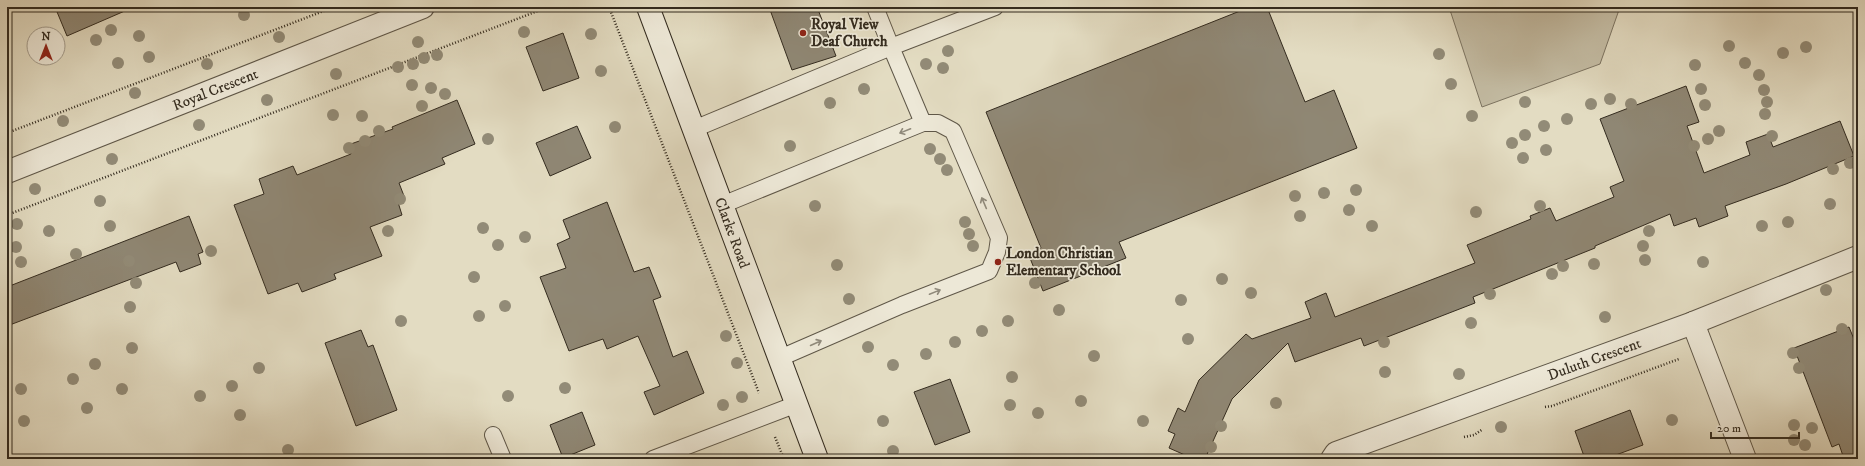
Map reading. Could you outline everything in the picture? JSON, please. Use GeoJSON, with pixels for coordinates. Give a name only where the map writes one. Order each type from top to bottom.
{"type":"FeatureCollection","features":[{"type":"Feature","properties":{"kind":"street","name":"Royal Crescent"},"geometry":{"type":"LineString","coordinates":[[7,172],[423,7]]}},
{"type":"Feature","properties":{"kind":"street","name":"Clarke Road"},"geometry":{"type":"LineString","coordinates":[[648,7],[817,459]]}},
{"type":"Feature","properties":{"kind":"street","name":"Duluth Crescent"},"geometry":{"type":"LineString","coordinates":[[1332,459],[1336,453],[1693,323],[1858,257]]}},
{"type":"Feature","properties":{"kind":"street"},"geometry":{"type":"LineString","coordinates":[[1693,323],[1745,459]]}},
{"type":"Feature","properties":{"kind":"lane"},"geometry":{"type":"LineString","coordinates":[[875,7],[923,124]]}},
{"type":"Feature","properties":{"kind":"lane"},"geometry":{"type":"LineString","coordinates":[[694,129],[995,7]]}},
{"type":"Feature","properties":{"kind":"lane"},"geometry":{"type":"LineString","coordinates":[[722,205],[923,124],[938,124],[953,131],[999,238],[997,252],[989,270],[902,305],[780,358]]}},
{"type":"Feature","properties":{"kind":"lane"},"geometry":{"type":"LineString","coordinates":[[653,459],[797,404]]}},
{"type":"Feature","properties":{"kind":"lane"},"geometry":{"type":"LineString","coordinates":[[493,435],[503,459]]}},
{"type":"Feature","properties":{"kind":"path"},"geometry":{"type":"LineString","coordinates":[[7,133],[334,7]]}},
{"type":"Feature","properties":{"kind":"path"},"geometry":{"type":"LineString","coordinates":[[7,215],[548,7]]}},
{"type":"Feature","properties":{"kind":"path"},"geometry":{"type":"LineString","coordinates":[[609,7],[784,459]]}},
{"type":"Feature","properties":{"kind":"shaded area"},"geometry":{"type":"Polygon","coordinates":[[[1449,7],[1620,7],[1600,64],[1482,107],[1449,7]]]}},
{"type":"Feature","properties":{"kind":"building"},"geometry":{"type":"Polygon","coordinates":[[[55,7],[134,7],[67,36],[66,26],[63,26],[55,7]]]}},
{"type":"Feature","properties":{"kind":"building","name":"Royal View Deaf Church"},"geometry":{"type":"Polygon","coordinates":[[[769,7],[817,7],[836,56],[792,70],[769,7]]]}},
{"type":"Feature","properties":{"kind":"building"},"geometry":{"type":"Polygon","coordinates":[[[1250,7],[1267,7],[1305,102],[1334,90],[1357,148],[1119,242],[1126,258],[1043,291],[1028,253],[1041,248],[986,112],[1250,7]]]}},
{"type":"Feature","properties":{"kind":"building"},"geometry":{"type":"Polygon","coordinates":[[[563,33],[579,78],[543,91],[526,47],[563,33]]]}},
{"type":"Feature","properties":{"kind":"building"},"geometry":{"type":"Polygon","coordinates":[[[1686,86],[1699,122],[1687,126],[1704,173],[1750,155],[1746,142],[1768,134],[1773,147],[1840,121],[1854,156],[1786,184],[1725,206],[1728,216],[1699,227],[1696,218],[1674,226],[1670,214],[1595,246],[1595,248],[1473,297],[1475,303],[1364,346],[1361,338],[1295,362],[1288,343],[1232,399],[1205,459],[1194,459],[1169,448],[1175,434],[1168,431],[1178,408],[1185,412],[1199,380],[1246,334],[1252,339],[1311,318],[1305,302],[1326,293],[1335,317],[1475,263],[1467,245],[1531,219],[1530,216],[1550,208],[1556,221],[1614,197],[1610,187],[1624,181],[1600,119],[1686,86]]]}},
{"type":"Feature","properties":{"kind":"building"},"geometry":{"type":"Polygon","coordinates":[[[457,100],[475,144],[442,158],[445,164],[399,183],[404,196],[397,199],[402,215],[370,227],[382,256],[334,274],[336,279],[302,292],[298,283],[268,294],[234,205],[264,194],[259,179],[293,166],[297,175],[351,154],[348,145],[393,129],[392,127],[457,100]]]}},
{"type":"Feature","properties":{"kind":"building"},"geometry":{"type":"Polygon","coordinates":[[[577,126],[591,158],[550,176],[536,143],[577,126]]]}},
{"type":"Feature","properties":{"kind":"building"},"geometry":{"type":"Polygon","coordinates":[[[607,202],[634,272],[649,267],[661,297],[653,300],[673,357],[687,351],[704,393],[654,415],[644,392],[660,386],[638,336],[607,349],[603,339],[569,351],[540,277],[566,268],[557,244],[570,238],[563,220],[607,202]]]}},
{"type":"Feature","properties":{"kind":"building"},"geometry":{"type":"Polygon","coordinates":[[[189,216],[203,252],[198,254],[201,264],[180,272],[176,262],[7,326],[7,287],[189,216]]]}},
{"type":"Feature","properties":{"kind":"building"},"geometry":{"type":"Polygon","coordinates":[[[1849,327],[1858,349],[1858,459],[1844,459],[1839,444],[1832,447],[1794,348],[1849,327]]]}},
{"type":"Feature","properties":{"kind":"building"},"geometry":{"type":"Polygon","coordinates":[[[361,330],[368,347],[373,345],[397,410],[356,426],[325,343],[361,330]]]}},
{"type":"Feature","properties":{"kind":"building"},"geometry":{"type":"Polygon","coordinates":[[[950,379],[970,432],[935,445],[914,392],[950,379]]]}},
{"type":"Feature","properties":{"kind":"building"},"geometry":{"type":"Polygon","coordinates":[[[1630,410],[1643,445],[1605,459],[1585,459],[1575,431],[1630,410]]]}},
{"type":"Feature","properties":{"kind":"building"},"geometry":{"type":"Polygon","coordinates":[[[582,412],[595,445],[563,458],[550,425],[582,412]]]}},
{"type":"Feature","properties":{"kind":"place","name":"Royal View Deaf Church"},"geometry":{"type":"Point","coordinates":[803,33]}},
{"type":"Feature","properties":{"kind":"place","name":"London Christian Elementary School"},"geometry":{"type":"Point","coordinates":[998,262]}}]}
